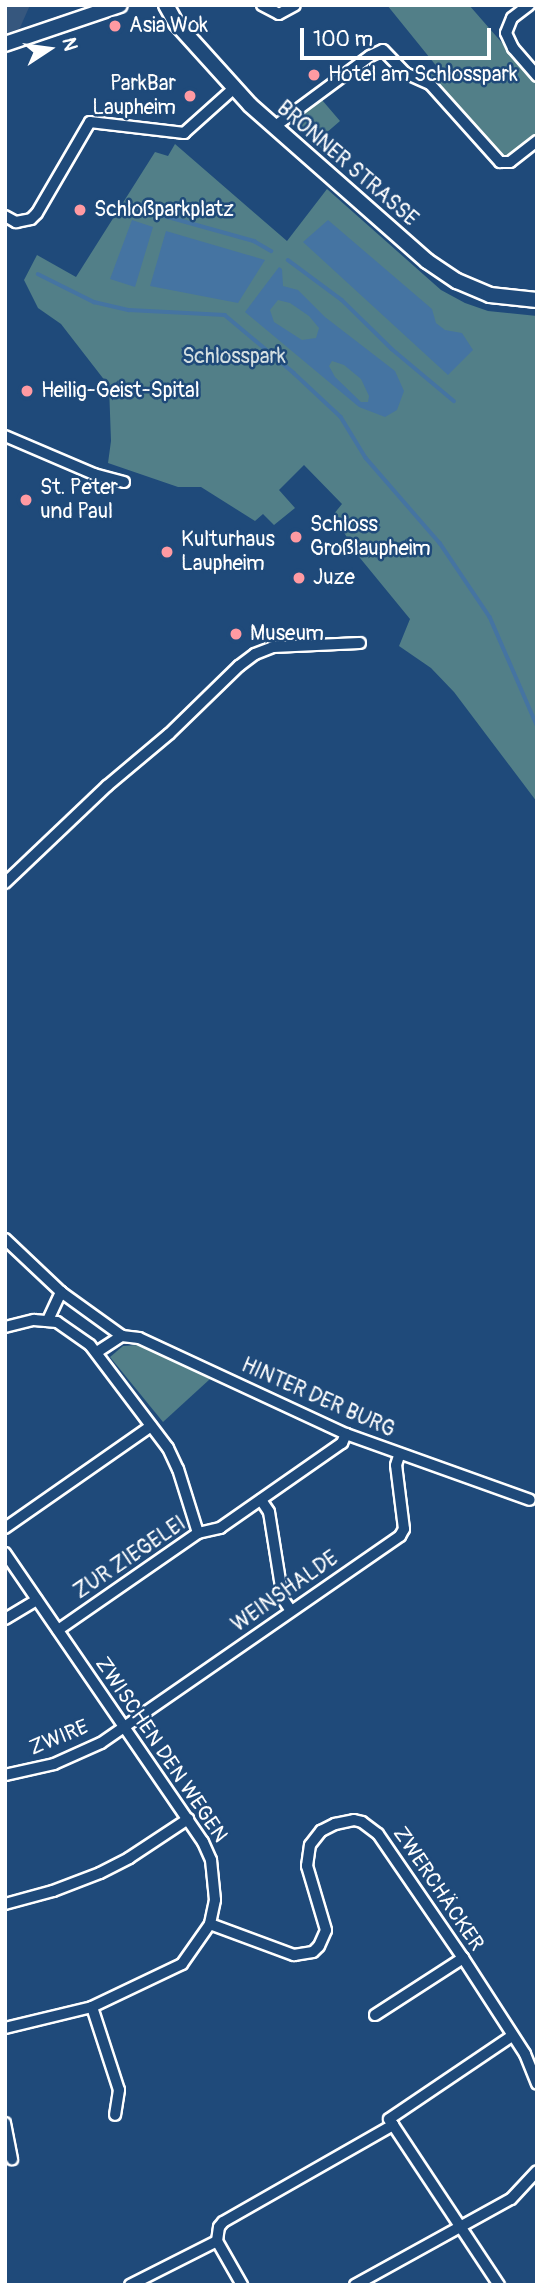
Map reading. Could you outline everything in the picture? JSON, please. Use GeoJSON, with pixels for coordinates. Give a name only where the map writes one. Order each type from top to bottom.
{"type":"FeatureCollection","features":[{"type":"Feature","properties":{"kind":"street"},"geometry":{"type":"LineString","coordinates":[[5,44],[120,5]]}},
{"type":"Feature","properties":{"kind":"street","name":"BRONNER STRASSE"},"geometry":{"type":"LineString","coordinates":[[166,5],[176,23],[233,89],[332,180],[444,273],[491,295],[537,300]]}},
{"type":"Feature","properties":{"kind":"street"},"geometry":{"type":"LineString","coordinates":[[262,5],[279,14],[295,5]]}},
{"type":"Feature","properties":{"kind":"street"},"geometry":{"type":"LineString","coordinates":[[529,5],[512,18],[506,33],[513,48],[537,76]]}},
{"type":"Feature","properties":{"kind":"street"},"geometry":{"type":"LineString","coordinates":[[274,127],[370,56],[383,50],[405,73],[430,84],[500,162],[515,159],[537,141]]}},
{"type":"Feature","properties":{"kind":"street"},"geometry":{"type":"LineString","coordinates":[[5,216],[16,222],[24,221],[37,213],[90,122],[184,133],[233,89]]}},
{"type":"Feature","properties":{"kind":"street"},"geometry":{"type":"LineString","coordinates":[[5,436],[93,474],[124,482]]}},
{"type":"Feature","properties":{"kind":"street"},"geometry":{"type":"LineString","coordinates":[[5,883],[107,786],[169,734],[239,666],[255,654],[284,646],[360,643]]}},
{"type":"Feature","properties":{"kind":"street","name":"HINTER DER BURG"},"geometry":{"type":"LineString","coordinates":[[5,1239],[61,1292],[122,1336],[139,1338],[399,1456],[530,1500]]}},
{"type":"Feature","properties":{"kind":"street"},"geometry":{"type":"LineString","coordinates":[[48,1320],[61,1292]]}},
{"type":"Feature","properties":{"kind":"street"},"geometry":{"type":"LineString","coordinates":[[5,1327],[48,1320],[71,1329],[97,1352],[152,1426],[178,1469],[198,1533]]}},
{"type":"Feature","properties":{"kind":"street"},"geometry":{"type":"LineString","coordinates":[[97,1352],[122,1336]]}},
{"type":"Feature","properties":{"kind":"street"},"geometry":{"type":"LineString","coordinates":[[5,1528],[152,1426]]}},
{"type":"Feature","properties":{"kind":"street","name":"ZUR ZIEGELEI"},"geometry":{"type":"LineString","coordinates":[[58,1630],[198,1533],[220,1528],[342,1443],[346,1434]]}},
{"type":"Feature","properties":{"kind":"street","name":"WEINSHALDE"},"geometry":{"type":"LineString","coordinates":[[124,1727],[400,1536],[404,1529],[396,1465],[399,1456]]}},
{"type":"Feature","properties":{"kind":"street"},"geometry":{"type":"LineString","coordinates":[[261,1500],[269,1512],[284,1599],[291,1611]]}},
{"type":"Feature","properties":{"kind":"street","name":"ZWISCHEN DEN WEGEN"},"geometry":{"type":"LineString","coordinates":[[5,1553],[203,1842],[213,1869],[215,1900],[210,1924],[182,1964],[92,2007],[5,2028]]}},
{"type":"Feature","properties":{"kind":"street"},"geometry":{"type":"LineString","coordinates":[[5,1619],[37,1600]]}},
{"type":"Feature","properties":{"kind":"street","name":"ZWIRE"},"geometry":{"type":"LineString","coordinates":[[5,1775],[74,1756],[124,1727]]}},
{"type":"Feature","properties":{"kind":"street"},"geometry":{"type":"LineString","coordinates":[[5,1904],[53,1891],[100,1873],[129,1858],[188,1819]]}},
{"type":"Feature","properties":{"kind":"street","name":"ZWERCHÄCKER"},"geometry":{"type":"LineString","coordinates":[[210,1924],[294,1955],[313,1952],[319,1947],[326,1930],[307,1866],[310,1844],[328,1827],[354,1820],[370,1826],[463,1958],[525,2054],[537,2084]]}},
{"type":"Feature","properties":{"kind":"street"},"geometry":{"type":"LineString","coordinates":[[375,2015],[463,1958]]}},
{"type":"Feature","properties":{"kind":"street"},"geometry":{"type":"LineString","coordinates":[[92,2007],[119,2090],[115,2115]]}},
{"type":"Feature","properties":{"kind":"street"},"geometry":{"type":"LineString","coordinates":[[499,2285],[389,2119],[512,2036]]}},
{"type":"Feature","properties":{"kind":"street"},"geometry":{"type":"LineString","coordinates":[[5,2123],[12,2159]]}},
{"type":"Feature","properties":{"kind":"street"},"geometry":{"type":"LineString","coordinates":[[242,2285],[217,2241],[219,2227],[223,2221],[393,2125]]}},
{"type":"Feature","properties":{"kind":"street"},"geometry":{"type":"LineString","coordinates":[[355,2285],[511,2199],[537,2171]]}},
{"type":"Feature","properties":{"kind":"street"},"geometry":{"type":"LineString","coordinates":[[130,2285],[217,2241]]}},
{"type":"Feature","properties":{"kind":"shaded area"},"geometry":{"type":"Polygon","coordinates":[[[5,5],[30,5],[19,30],[5,35],[5,5]]]}},
{"type":"Feature","properties":{"kind":"shaded area"},"geometry":{"type":"Polygon","coordinates":[[[132,220],[153,227],[135,287],[110,279],[132,220]]]}},
{"type":"Feature","properties":{"kind":"shaded area"},"geometry":{"type":"Polygon","coordinates":[[[328,220],[432,309],[436,323],[445,330],[462,333],[473,350],[448,375],[303,242],[328,220]]]}},
{"type":"Feature","properties":{"kind":"shaded area"},"geometry":{"type":"Polygon","coordinates":[[[166,231],[265,260],[238,303],[150,286],[166,231]]]}},
{"type":"Feature","properties":{"kind":"shaded area"},"geometry":{"type":"Polygon","coordinates":[[[279,267],[282,269],[283,286],[298,290],[325,317],[395,371],[404,391],[397,410],[385,417],[359,407],[245,312],[279,267]],[[278,300],[270,310],[274,322],[302,340],[316,338],[319,328],[309,316],[290,303],[278,300]],[[332,361],[329,366],[335,377],[361,402],[368,402],[369,396],[361,379],[344,365],[332,361]]]}},
{"type":"Feature","properties":{"kind":"green space"},"geometry":{"type":"Polygon","coordinates":[[[387,5],[469,5],[537,83],[537,134],[509,157],[499,156],[430,75],[438,68],[387,5]]]}},
{"type":"Feature","properties":{"kind":"green space"},"geometry":{"type":"Polygon","coordinates":[[[322,100],[340,121],[325,134],[338,149],[329,157],[300,124],[305,120],[301,115],[322,100]]]}},
{"type":"Feature","properties":{"kind":"green space","name":"Schlosspark"},"geometry":{"type":"Polygon","coordinates":[[[175,144],[287,241],[327,189],[441,290],[488,311],[537,316],[537,802],[454,692],[431,668],[399,646],[410,619],[360,558],[333,515],[342,504],[304,465],[279,490],[295,508],[274,525],[263,514],[255,521],[201,487],[178,487],[108,463],[111,441],[109,386],[61,324],[38,308],[24,280],[37,255],[76,277],[155,152],[168,156],[175,144]]]}},
{"type":"Feature","properties":{"kind":"green space"},"geometry":{"type":"Polygon","coordinates":[[[138,1345],[210,1379],[163,1422],[110,1357],[123,1346],[138,1345]]]}},
{"type":"Feature","properties":{"kind":"waterway"},"geometry":{"type":"LineString","coordinates":[[136,208],[254,241],[271,251]]}},
{"type":"Feature","properties":{"kind":"waterway"},"geometry":{"type":"LineString","coordinates":[[288,260],[342,300],[392,349],[454,401]]}},
{"type":"Feature","properties":{"kind":"waterway"},"geometry":{"type":"LineString","coordinates":[[38,274],[94,302],[129,310],[225,315],[294,373],[341,417],[366,458],[440,543],[490,617],[537,725]]}},
{"type":"Feature","properties":{"kind":"place","name":"Asia Wok"},"geometry":{"type":"Point","coordinates":[115,26]}},
{"type":"Feature","properties":{"kind":"place","name":"Hotel am Schlosspark"},"geometry":{"type":"Point","coordinates":[314,75]}},
{"type":"Feature","properties":{"kind":"place","name":"ParkBar Laupheim"},"geometry":{"type":"Point","coordinates":[190,96]}},
{"type":"Feature","properties":{"kind":"place","name":"Schloßparkplatz"},"geometry":{"type":"Point","coordinates":[80,210]}},
{"type":"Feature","properties":{"kind":"place","name":"Heilig-Geist-Spital"},"geometry":{"type":"Point","coordinates":[27,391]}},
{"type":"Feature","properties":{"kind":"place","name":"St. Peter und Paul"},"geometry":{"type":"Point","coordinates":[26,500]}},
{"type":"Feature","properties":{"kind":"place","name":"Schloss Großlaupheim"},"geometry":{"type":"Point","coordinates":[296,537]}},
{"type":"Feature","properties":{"kind":"place","name":"Kulturhaus Laupheim"},"geometry":{"type":"Point","coordinates":[167,552]}},
{"type":"Feature","properties":{"kind":"place","name":"Juze"},"geometry":{"type":"Point","coordinates":[299,578]}},
{"type":"Feature","properties":{"kind":"place","name":"Museum"},"geometry":{"type":"Point","coordinates":[236,634]}}]}
